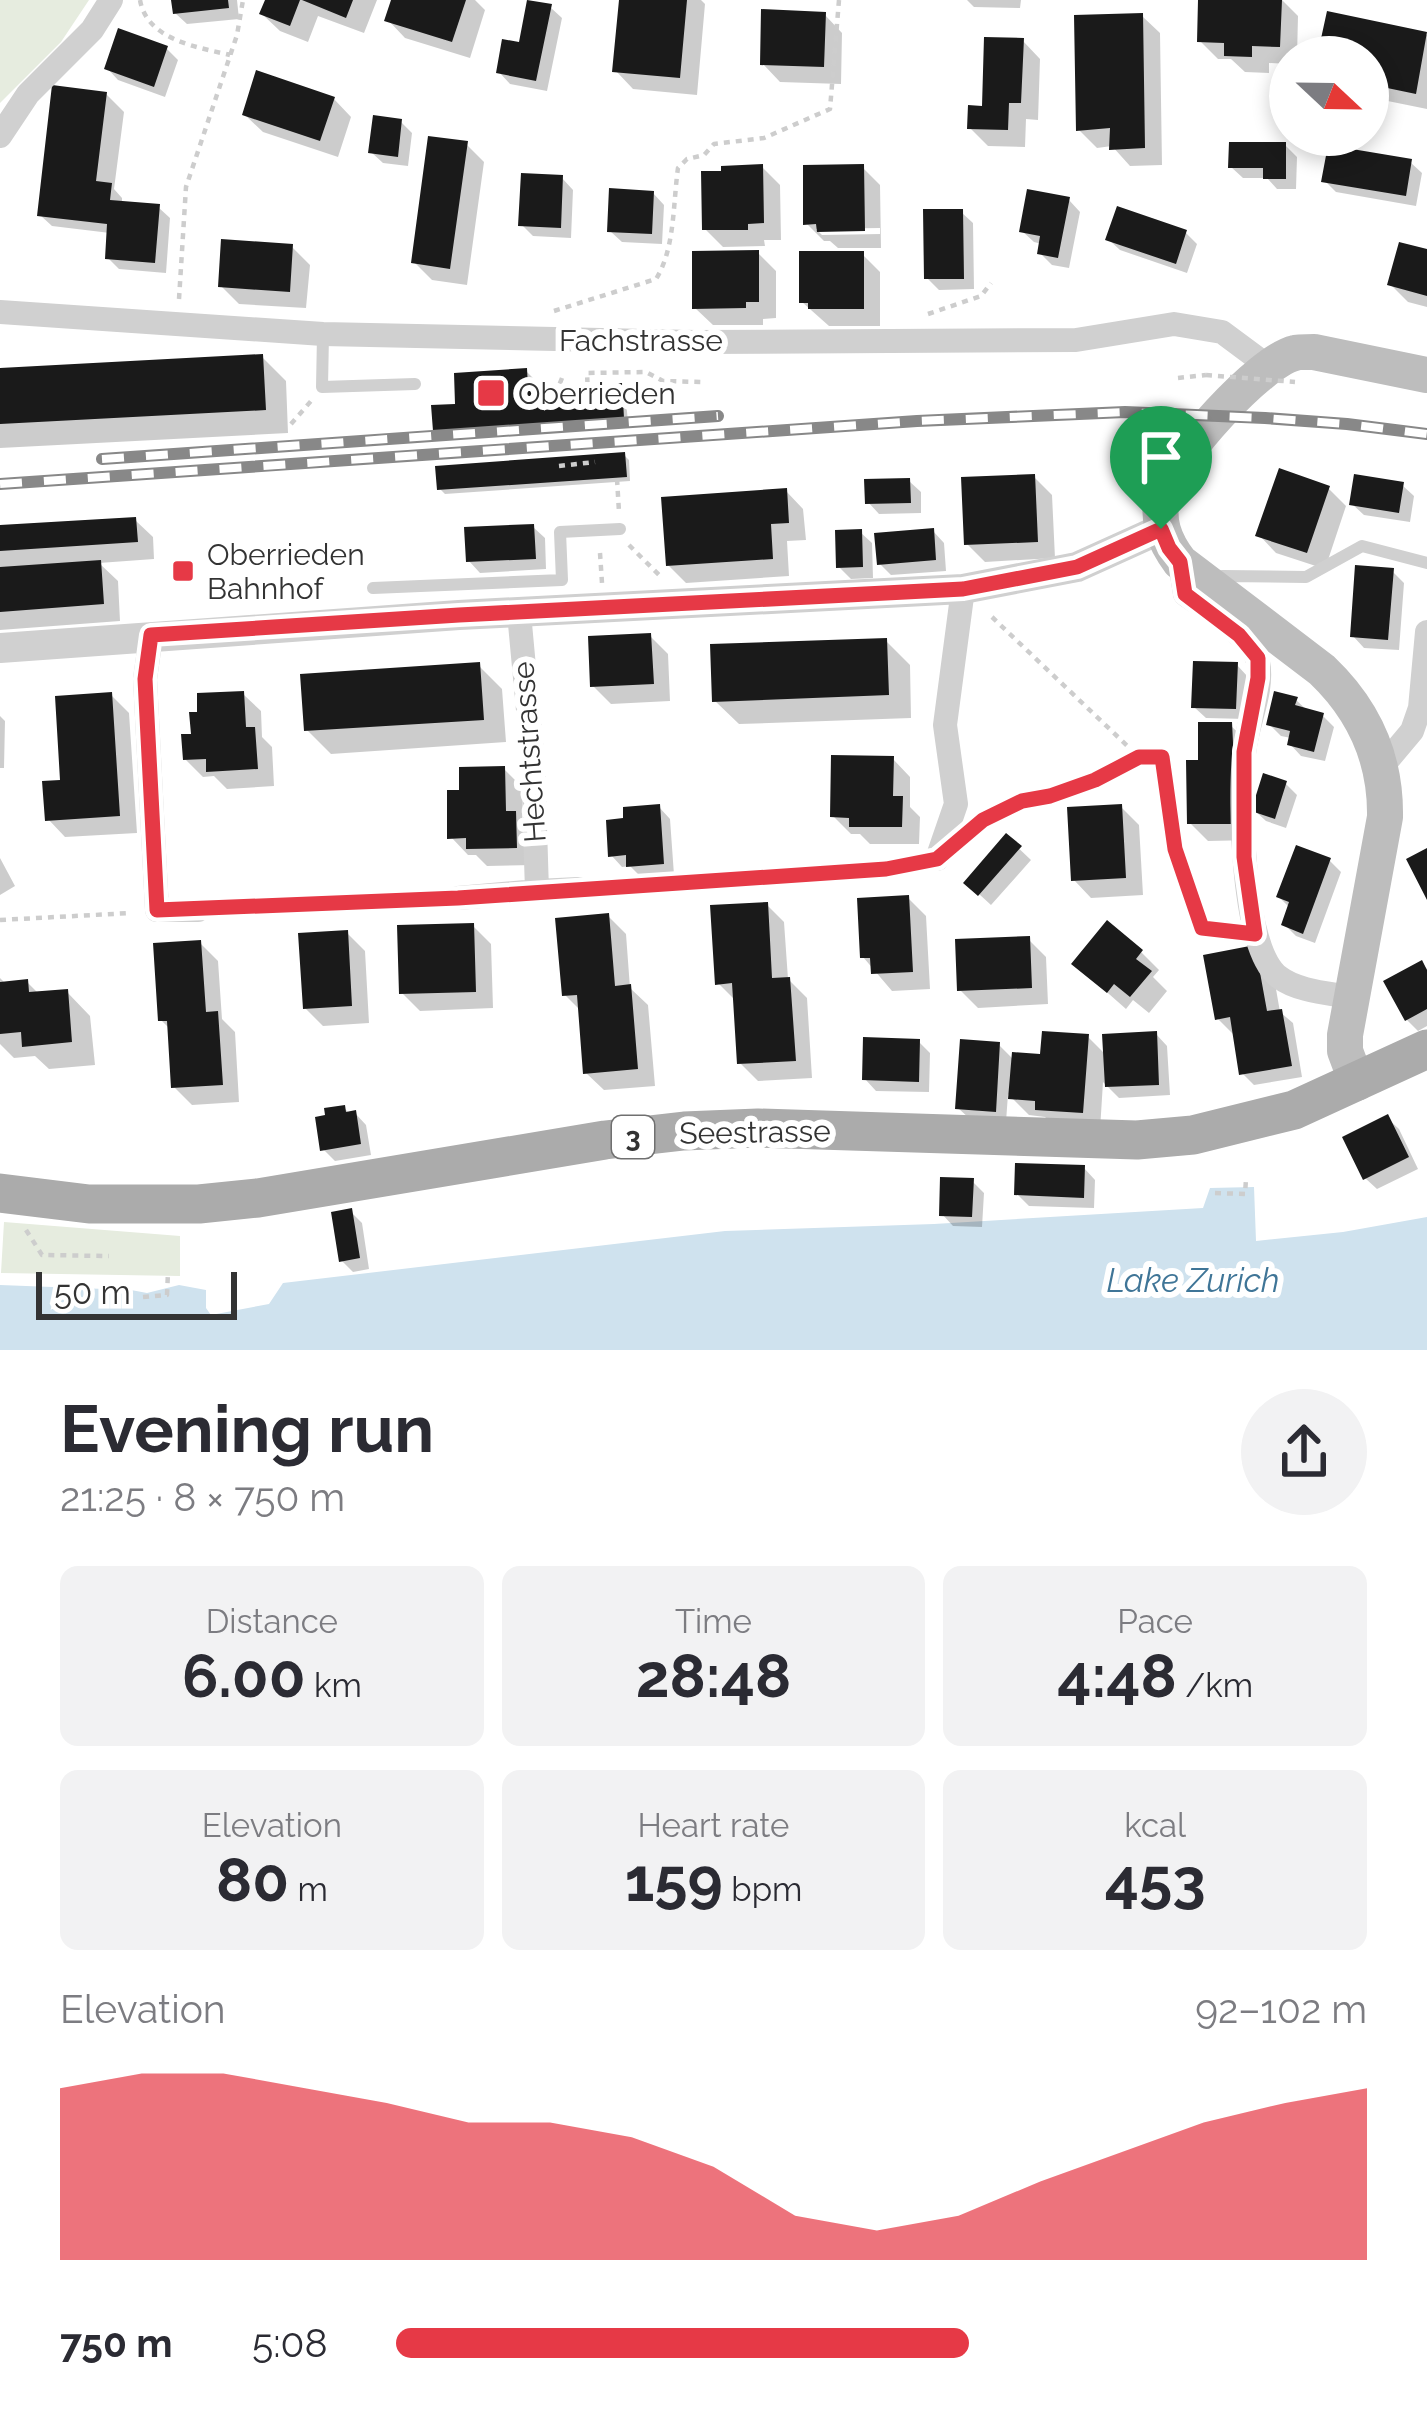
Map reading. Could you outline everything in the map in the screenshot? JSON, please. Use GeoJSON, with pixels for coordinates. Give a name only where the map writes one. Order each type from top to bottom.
{"type":"FeatureCollection","features":[{"type":"Feature","properties":{"kind":"main road"},"geometry":{"type":"LineString","coordinates":[[1357,1083],[1345,1051],[1350,997],[1385,818],[1381,768],[1370,734],[1342,688],[1180,562],[1161,529],[1162,494],[1180,458],[1225,409],[1282,374],[1296,352],[1427,375]]}},
{"type":"Feature","properties":{"kind":"main road","name":"Seestrasse"},"geometry":{"type":"LineString","coordinates":[[10,1206],[199,1204],[258,1198],[582,1143],[683,1131],[1193,1135],[1294,1110],[1427,1049]]}},
{"type":"Feature","properties":{"kind":"street"},"geometry":{"type":"LineString","coordinates":[[0,136],[28,94],[92,30],[112,0]]}},
{"type":"Feature","properties":{"kind":"street","name":"Fachstrasse"},"geometry":{"type":"LineString","coordinates":[[0,312],[323,334],[695,341],[1076,340],[1174,324],[1222,332],[1282,374]]}},
{"type":"Feature","properties":{"kind":"street"},"geometry":{"type":"LineString","coordinates":[[0,648],[151,635],[963,589],[1077,567],[1161,529]]}},
{"type":"Feature","properties":{"kind":"street"},"geometry":{"type":"LineString","coordinates":[[1180,562],[1185,594],[1239,635],[1258,658],[1244,752],[1244,857],[1263,959],[1290,984],[1350,997]]}},
{"type":"Feature","properties":{"kind":"street"},"geometry":{"type":"LineString","coordinates":[[937,859],[956,804],[945,724],[963,589]]}},
{"type":"Feature","properties":{"kind":"street","name":"Hechtstrasse"},"geometry":{"type":"LineString","coordinates":[[519,614],[533,764],[537,892]]}},
{"type":"Feature","properties":{"kind":"street"},"geometry":{"type":"LineString","coordinates":[[1381,768],[1412,731],[1420,708],[1427,632]]}},
{"type":"Feature","properties":{"kind":"street"},"geometry":{"type":"LineString","coordinates":[[151,635],[145,679],[147,911],[198,910]]}},
{"type":"Feature","properties":{"kind":"street"},"geometry":{"type":"LineString","coordinates":[[458,898],[578,889]]}},
{"type":"Feature","properties":{"kind":"lane"},"geometry":{"type":"LineString","coordinates":[[323,334],[322,387],[415,384]]}},
{"type":"Feature","properties":{"kind":"lane"},"geometry":{"type":"LineString","coordinates":[[374,588],[562,580],[560,532],[620,529]]}},
{"type":"Feature","properties":{"kind":"lane"},"geometry":{"type":"LineString","coordinates":[[1212,587],[1222,576],[1306,577],[1362,546],[1427,563]]}},
{"type":"Feature","properties":{"kind":"path"},"geometry":{"type":"LineString","coordinates":[[140,0],[142,14],[171,40],[230,55]]}},
{"type":"Feature","properties":{"kind":"path"},"geometry":{"type":"LineString","coordinates":[[178,311],[186,187],[237,35],[242,0]]}},
{"type":"Feature","properties":{"kind":"path"},"geometry":{"type":"LineString","coordinates":[[548,313],[656,279],[664,267],[678,168],[687,160],[704,155],[714,144],[764,138],[830,109],[839,0]]}},
{"type":"Feature","properties":{"kind":"path"},"geometry":{"type":"LineString","coordinates":[[914,318],[981,296],[991,284]]}},
{"type":"Feature","properties":{"kind":"path"},"geometry":{"type":"LineString","coordinates":[[562,378],[561,397],[570,401],[580,401],[588,394],[587,373],[646,372],[663,381],[703,382]]}},
{"type":"Feature","properties":{"kind":"path"},"geometry":{"type":"LineString","coordinates":[[1178,378],[1282,374]]}},
{"type":"Feature","properties":{"kind":"path"},"geometry":{"type":"LineString","coordinates":[[291,424],[322,387]]}},
{"type":"Feature","properties":{"kind":"path"},"geometry":{"type":"LineString","coordinates":[[543,409],[561,397]]}},
{"type":"Feature","properties":{"kind":"path"},"geometry":{"type":"LineString","coordinates":[[559,466],[595,463]]}},
{"type":"Feature","properties":{"kind":"path"},"geometry":{"type":"LineString","coordinates":[[600,553],[602,587]]}},
{"type":"Feature","properties":{"kind":"path"},"geometry":{"type":"LineString","coordinates":[[992,617],[1139,757]]}},
{"type":"Feature","properties":{"kind":"path"},"geometry":{"type":"LineString","coordinates":[[578,889],[886,869],[937,859],[983,820],[1022,801],[1095,780],[1139,757],[1162,757],[1175,849],[1202,928],[1255,934]]}},
{"type":"Feature","properties":{"kind":"path"},"geometry":{"type":"LineString","coordinates":[[198,910],[458,898]]}},
{"type":"Feature","properties":{"kind":"path"},"geometry":{"type":"LineString","coordinates":[[0,920],[147,911]]}},
{"type":"Feature","properties":{"kind":"path"},"geometry":{"type":"LineString","coordinates":[[1215,1193],[1245,1194],[1246,1179]]}},
{"type":"Feature","properties":{"kind":"path"},"geometry":{"type":"LineString","coordinates":[[10,1206],[42,1255],[110,1256]]}},
{"type":"Feature","properties":{"kind":"path"},"geometry":{"type":"LineString","coordinates":[[142,1297],[167,1295],[168,1272]]}},
{"type":"Feature","properties":{"kind":"shaded area"},"geometry":{"type":"Polygon","coordinates":[[[0,0],[89,0],[61,42],[0,103],[0,0]]]}},
{"type":"Feature","properties":{"kind":"shaded area"},"geometry":{"type":"Polygon","coordinates":[[[4,1222],[180,1236],[180,1276],[1,1273],[4,1222]]]}},
{"type":"Feature","properties":{"kind":"water","name":"Lake Zurich"},"geometry":{"type":"Polygon","coordinates":[[[1254,1187],[1256,1241],[1427,1217],[1427,1350],[0,1350],[0,1285],[147,1293],[179,1285],[206,1290],[211,1315],[269,1304],[283,1283],[725,1231],[1203,1208],[1210,1188],[1254,1187]]]}},
{"type":"Feature","properties":{"kind":"building"},"geometry":{"type":"Polygon","coordinates":[[[171,0],[228,0],[229,8],[173,14],[171,0]]]}},
{"type":"Feature","properties":{"kind":"building"},"geometry":{"type":"Polygon","coordinates":[[[265,0],[300,0],[290,26],[259,14],[265,0]]]}},
{"type":"Feature","properties":{"kind":"building"},"geometry":{"type":"Polygon","coordinates":[[[302,0],[353,0],[346,18],[302,0]]]}},
{"type":"Feature","properties":{"kind":"building"},"geometry":{"type":"Polygon","coordinates":[[[391,0],[466,0],[452,42],[384,21],[391,0]]]}},
{"type":"Feature","properties":{"kind":"building"},"geometry":{"type":"Polygon","coordinates":[[[527,0],[552,4],[536,81],[496,73],[502,39],[519,42],[527,0]]]}},
{"type":"Feature","properties":{"kind":"building"},"geometry":{"type":"Polygon","coordinates":[[[619,0],[687,0],[680,78],[612,72],[619,0]]]}},
{"type":"Feature","properties":{"kind":"building"},"geometry":{"type":"Polygon","coordinates":[[[1198,0],[1282,0],[1280,36],[1269,36],[1269,47],[1252,46],[1252,57],[1224,56],[1224,43],[1197,42],[1198,0]]]}},
{"type":"Feature","properties":{"kind":"building"},"geometry":{"type":"Polygon","coordinates":[[[761,9],[826,12],[824,67],[760,65],[761,9]]]}},
{"type":"Feature","properties":{"kind":"building"},"geometry":{"type":"Polygon","coordinates":[[[1327,11],[1427,32],[1416,94],[1389,88],[1389,36],[1322,36],[1327,11]]]}},
{"type":"Feature","properties":{"kind":"building"},"geometry":{"type":"Polygon","coordinates":[[[1143,13],[1145,148],[1109,150],[1110,128],[1076,131],[1074,15],[1143,13]]]}},
{"type":"Feature","properties":{"kind":"building"},"geometry":{"type":"Polygon","coordinates":[[[118,28],[168,46],[154,87],[104,69],[118,28]]]}},
{"type":"Feature","properties":{"kind":"building"},"geometry":{"type":"Polygon","coordinates":[[[984,37],[1024,38],[1021,103],[1009,103],[1008,130],[967,129],[968,105],[982,106],[984,37]]]}},
{"type":"Feature","properties":{"kind":"building"},"geometry":{"type":"Polygon","coordinates":[[[256,70],[335,97],[320,141],[242,115],[256,70]]]}},
{"type":"Feature","properties":{"kind":"building"},"geometry":{"type":"Polygon","coordinates":[[[52,85],[107,92],[96,181],[112,183],[110,200],[160,204],[155,263],[105,259],[107,224],[37,216],[52,85]]]}},
{"type":"Feature","properties":{"kind":"building"},"geometry":{"type":"Polygon","coordinates":[[[373,115],[402,119],[398,157],[368,153],[373,115]]]}},
{"type":"Feature","properties":{"kind":"building"},"geometry":{"type":"Polygon","coordinates":[[[428,136],[468,141],[450,269],[411,263],[428,136]]]}},
{"type":"Feature","properties":{"kind":"building"},"geometry":{"type":"Polygon","coordinates":[[[1229,142],[1269,142],[1269,156],[1286,156],[1286,179],[1263,179],[1263,168],[1228,168],[1229,142]]]}},
{"type":"Feature","properties":{"kind":"building"},"geometry":{"type":"Polygon","coordinates":[[[1326,156],[1412,159],[1406,196],[1321,182],[1326,156]]]}},
{"type":"Feature","properties":{"kind":"building"},"geometry":{"type":"Polygon","coordinates":[[[763,164],[764,223],[748,224],[748,230],[702,230],[701,171],[763,164]]]}},
{"type":"Feature","properties":{"kind":"building"},"geometry":{"type":"Polygon","coordinates":[[[864,164],[865,231],[817,232],[816,224],[803,225],[803,165],[864,164]]]}},
{"type":"Feature","properties":{"kind":"building"},"geometry":{"type":"Polygon","coordinates":[[[521,173],[563,175],[561,228],[518,226],[521,173]]]}},
{"type":"Feature","properties":{"kind":"building"},"geometry":{"type":"Polygon","coordinates":[[[609,188],[654,191],[652,234],[607,232],[609,188]]]}},
{"type":"Feature","properties":{"kind":"building"},"geometry":{"type":"Polygon","coordinates":[[[1027,189],[1070,197],[1058,258],[1037,254],[1040,236],[1019,232],[1027,189]]]}},
{"type":"Feature","properties":{"kind":"building"},"geometry":{"type":"Polygon","coordinates":[[[1117,206],[1187,230],[1176,264],[1105,240],[1117,206]]]}},
{"type":"Feature","properties":{"kind":"building"},"geometry":{"type":"Polygon","coordinates":[[[923,209],[963,209],[964,279],[924,279],[923,209]]]}},
{"type":"Feature","properties":{"kind":"building"},"geometry":{"type":"Polygon","coordinates":[[[221,239],[293,244],[290,292],[218,287],[221,239]]]}},
{"type":"Feature","properties":{"kind":"building"},"geometry":{"type":"Polygon","coordinates":[[[1399,242],[1427,249],[1427,296],[1387,285],[1399,242]]]}},
{"type":"Feature","properties":{"kind":"building"},"geometry":{"type":"Polygon","coordinates":[[[759,250],[759,302],[746,302],[746,308],[692,309],[692,251],[759,250]]]}},
{"type":"Feature","properties":{"kind":"building"},"geometry":{"type":"Polygon","coordinates":[[[799,251],[864,251],[864,309],[808,309],[808,303],[799,303],[799,251]]]}},
{"type":"Feature","properties":{"kind":"building"},"geometry":{"type":"Polygon","coordinates":[[[263,354],[266,410],[0,424],[0,368],[263,354]]]}},
{"type":"Feature","properties":{"kind":"building"},"geometry":{"type":"Polygon","coordinates":[[[527,368],[528,389],[622,383],[624,418],[433,431],[431,405],[455,404],[454,373],[527,368]]]}},
{"type":"Feature","properties":{"kind":"building"},"geometry":{"type":"Polygon","coordinates":[[[625,452],[627,477],[437,490],[435,466],[625,452]]]}},
{"type":"Feature","properties":{"kind":"building"},"geometry":{"type":"Polygon","coordinates":[[[1279,468],[1330,486],[1307,553],[1255,536],[1279,468]]]}},
{"type":"Feature","properties":{"kind":"building"},"geometry":{"type":"Polygon","coordinates":[[[1035,474],[1038,542],[964,545],[961,477],[1035,474]]]}},
{"type":"Feature","properties":{"kind":"building"},"geometry":{"type":"Polygon","coordinates":[[[1354,474],[1404,482],[1399,513],[1349,505],[1354,474]]]}},
{"type":"Feature","properties":{"kind":"building"},"geometry":{"type":"Polygon","coordinates":[[[910,478],[911,503],[865,504],[864,479],[910,478]]]}},
{"type":"Feature","properties":{"kind":"building"},"geometry":{"type":"Polygon","coordinates":[[[787,488],[789,523],[771,524],[773,559],[666,566],[661,497],[787,488]]]}},
{"type":"Feature","properties":{"kind":"building"},"geometry":{"type":"Polygon","coordinates":[[[136,517],[138,542],[0,551],[0,525],[136,517]]]}},
{"type":"Feature","properties":{"kind":"building"},"geometry":{"type":"Polygon","coordinates":[[[534,524],[536,559],[466,562],[464,527],[534,524]]]}},
{"type":"Feature","properties":{"kind":"building"},"geometry":{"type":"Polygon","coordinates":[[[934,528],[936,560],[877,565],[874,533],[934,528]]]}},
{"type":"Feature","properties":{"kind":"building"},"geometry":{"type":"Polygon","coordinates":[[[862,529],[863,567],[836,568],[835,530],[862,529]]]}},
{"type":"Feature","properties":{"kind":"building"},"geometry":{"type":"Polygon","coordinates":[[[101,560],[104,604],[0,612],[0,567],[101,560]]]}},
{"type":"Feature","properties":{"kind":"building"},"geometry":{"type":"Polygon","coordinates":[[[1355,565],[1394,568],[1388,640],[1350,637],[1355,565]]]}},
{"type":"Feature","properties":{"kind":"building"},"geometry":{"type":"Polygon","coordinates":[[[651,633],[654,684],[590,687],[588,636],[651,633]]]}},
{"type":"Feature","properties":{"kind":"building"},"geometry":{"type":"Polygon","coordinates":[[[887,638],[889,695],[712,702],[710,644],[887,638]]]}},
{"type":"Feature","properties":{"kind":"building"},"geometry":{"type":"Polygon","coordinates":[[[1193,661],[1238,662],[1236,709],[1191,708],[1193,661]]]}},
{"type":"Feature","properties":{"kind":"building"},"geometry":{"type":"Polygon","coordinates":[[[480,662],[484,720],[304,731],[300,674],[480,662]]]}},
{"type":"Feature","properties":{"kind":"building"},"geometry":{"type":"Polygon","coordinates":[[[244,691],[246,727],[255,727],[258,769],[206,772],[206,759],[183,760],[181,734],[191,734],[189,712],[197,712],[197,693],[244,691]]]}},
{"type":"Feature","properties":{"kind":"building"},"geometry":{"type":"Polygon","coordinates":[[[1274,691],[1298,697],[1295,705],[1324,713],[1314,752],[1287,745],[1290,731],[1266,725],[1274,691]]]}},
{"type":"Feature","properties":{"kind":"building"},"geometry":{"type":"Polygon","coordinates":[[[112,692],[120,816],[45,821],[42,781],[60,780],[55,696],[112,692]]]}},
{"type":"Feature","properties":{"kind":"building"},"geometry":{"type":"Polygon","coordinates":[[[1198,722],[1232,722],[1237,824],[1187,824],[1186,760],[1198,760],[1198,722]]]}},
{"type":"Feature","properties":{"kind":"building"},"geometry":{"type":"Polygon","coordinates":[[[831,755],[894,756],[893,796],[903,796],[902,827],[849,827],[849,818],[830,817],[831,755]]]}},
{"type":"Feature","properties":{"kind":"building"},"geometry":{"type":"Polygon","coordinates":[[[505,766],[506,811],[516,811],[517,848],[466,849],[466,838],[447,839],[447,790],[459,790],[459,767],[505,766]]]}},
{"type":"Feature","properties":{"kind":"building"},"geometry":{"type":"Polygon","coordinates":[[[1263,773],[1287,781],[1275,819],[1251,811],[1263,773]]]}},
{"type":"Feature","properties":{"kind":"building"},"geometry":{"type":"Polygon","coordinates":[[[660,804],[664,864],[626,867],[626,855],[608,857],[606,820],[623,818],[623,807],[660,804]]]}},
{"type":"Feature","properties":{"kind":"building"},"geometry":{"type":"Polygon","coordinates":[[[1122,804],[1126,878],[1071,881],[1067,807],[1122,804]]]}},
{"type":"Feature","properties":{"kind":"building"},"geometry":{"type":"Polygon","coordinates":[[[1006,833],[1022,846],[978,896],[963,883],[1006,833]]]}},
{"type":"Feature","properties":{"kind":"building"},"geometry":{"type":"Polygon","coordinates":[[[1296,845],[1331,858],[1303,934],[1281,925],[1289,902],[1276,897],[1296,845]]]}},
{"type":"Feature","properties":{"kind":"building"},"geometry":{"type":"Polygon","coordinates":[[[1427,848],[1427,900],[1406,859],[1427,848]]]}},
{"type":"Feature","properties":{"kind":"building"},"geometry":{"type":"Polygon","coordinates":[[[909,895],[913,972],[871,974],[870,958],[860,958],[857,898],[909,895]]]}},
{"type":"Feature","properties":{"kind":"building"},"geometry":{"type":"Polygon","coordinates":[[[768,902],[772,978],[790,977],[796,1061],[737,1064],[732,983],[715,985],[710,905],[768,902]]]}},
{"type":"Feature","properties":{"kind":"building"},"geometry":{"type":"Polygon","coordinates":[[[609,913],[615,986],[631,984],[638,1069],[583,1074],[577,995],[562,996],[555,918],[609,913]]]}},
{"type":"Feature","properties":{"kind":"building"},"geometry":{"type":"Polygon","coordinates":[[[1107,920],[1143,950],[1136,959],[1152,971],[1130,997],[1114,984],[1107,993],[1071,964],[1107,920]]]}},
{"type":"Feature","properties":{"kind":"building"},"geometry":{"type":"Polygon","coordinates":[[[474,923],[476,992],[399,994],[397,925],[474,923]]]}},
{"type":"Feature","properties":{"kind":"building"},"geometry":{"type":"Polygon","coordinates":[[[348,930],[352,1006],[303,1009],[298,933],[348,930]]]}},
{"type":"Feature","properties":{"kind":"building"},"geometry":{"type":"Polygon","coordinates":[[[1030,936],[1032,988],[957,991],[955,939],[1030,936]]]}},
{"type":"Feature","properties":{"kind":"building"},"geometry":{"type":"Polygon","coordinates":[[[201,940],[206,1012],[218,1011],[223,1085],[171,1088],[167,1021],[158,1021],[153,943],[201,940]]]}},
{"type":"Feature","properties":{"kind":"building"},"geometry":{"type":"Polygon","coordinates":[[[1255,945],[1267,1011],[1282,1009],[1292,1066],[1239,1075],[1230,1017],[1215,1020],[1203,955],[1255,945]]]}},
{"type":"Feature","properties":{"kind":"building"},"geometry":{"type":"Polygon","coordinates":[[[1422,960],[1427,970],[1427,1009],[1405,1021],[1383,981],[1422,960]]]}},
{"type":"Feature","properties":{"kind":"building"},"geometry":{"type":"Polygon","coordinates":[[[28,979],[29,992],[68,989],[72,1042],[22,1047],[21,1032],[0,1034],[0,982],[28,979]]]}},
{"type":"Feature","properties":{"kind":"building"},"geometry":{"type":"Polygon","coordinates":[[[1042,1031],[1089,1034],[1083,1113],[1035,1110],[1035,1101],[1008,1099],[1012,1052],[1040,1054],[1042,1031]]]}},
{"type":"Feature","properties":{"kind":"building"},"geometry":{"type":"Polygon","coordinates":[[[1157,1031],[1159,1085],[1105,1087],[1102,1034],[1157,1031]]]}},
{"type":"Feature","properties":{"kind":"building"},"geometry":{"type":"Polygon","coordinates":[[[863,1037],[920,1039],[919,1082],[862,1080],[863,1037]]]}},
{"type":"Feature","properties":{"kind":"building"},"geometry":{"type":"Polygon","coordinates":[[[960,1039],[1000,1042],[996,1112],[955,1109],[960,1039]]]}},
{"type":"Feature","properties":{"kind":"building"},"geometry":{"type":"Polygon","coordinates":[[[345,1105],[346,1112],[356,1110],[361,1144],[320,1151],[315,1117],[325,1115],[324,1108],[345,1105]]]}},
{"type":"Feature","properties":{"kind":"building"},"geometry":{"type":"Polygon","coordinates":[[[1388,1114],[1409,1157],[1363,1180],[1342,1137],[1388,1114]]]}},
{"type":"Feature","properties":{"kind":"building"},"geometry":{"type":"Polygon","coordinates":[[[1015,1163],[1085,1165],[1084,1198],[1014,1195],[1015,1163]]]}},
{"type":"Feature","properties":{"kind":"building"},"geometry":{"type":"Polygon","coordinates":[[[940,1177],[974,1178],[972,1217],[939,1216],[940,1177]]]}},
{"type":"Feature","properties":{"kind":"building"},"geometry":{"type":"Polygon","coordinates":[[[352,1208],[360,1258],[339,1262],[331,1212],[352,1208]]]}},
{"type":"Feature","properties":{"kind":"railway"},"geometry":{"type":"LineString","coordinates":[[0,484],[917,421],[1125,412],[1265,418],[1427,434]]}},
{"type":"Feature","properties":{"kind":"railway"},"geometry":{"type":"LineString","coordinates":[[102,459],[718,416]]}},
{"type":"Feature","properties":{"kind":"place","name":"Oberrieden"},"geometry":{"type":"Point","coordinates":[491,393]}},
{"type":"Feature","properties":{"kind":"place","name":"Oberrieden Bahnhof"},"geometry":{"type":"Point","coordinates":[183,571]}},
{"type":"Feature","properties":{"kind":"route"},"geometry":{"type":"LineString","coordinates":[[1161,529],[1180,562],[1185,594],[1239,635],[1258,658],[1244,752],[1244,857],[1255,934],[1202,928],[1175,849],[1162,757],[1139,757],[1095,780],[1022,801],[983,820],[937,859],[886,869],[458,898],[157,910],[145,679],[151,635],[963,589],[1077,567],[1161,529]]}}]}
